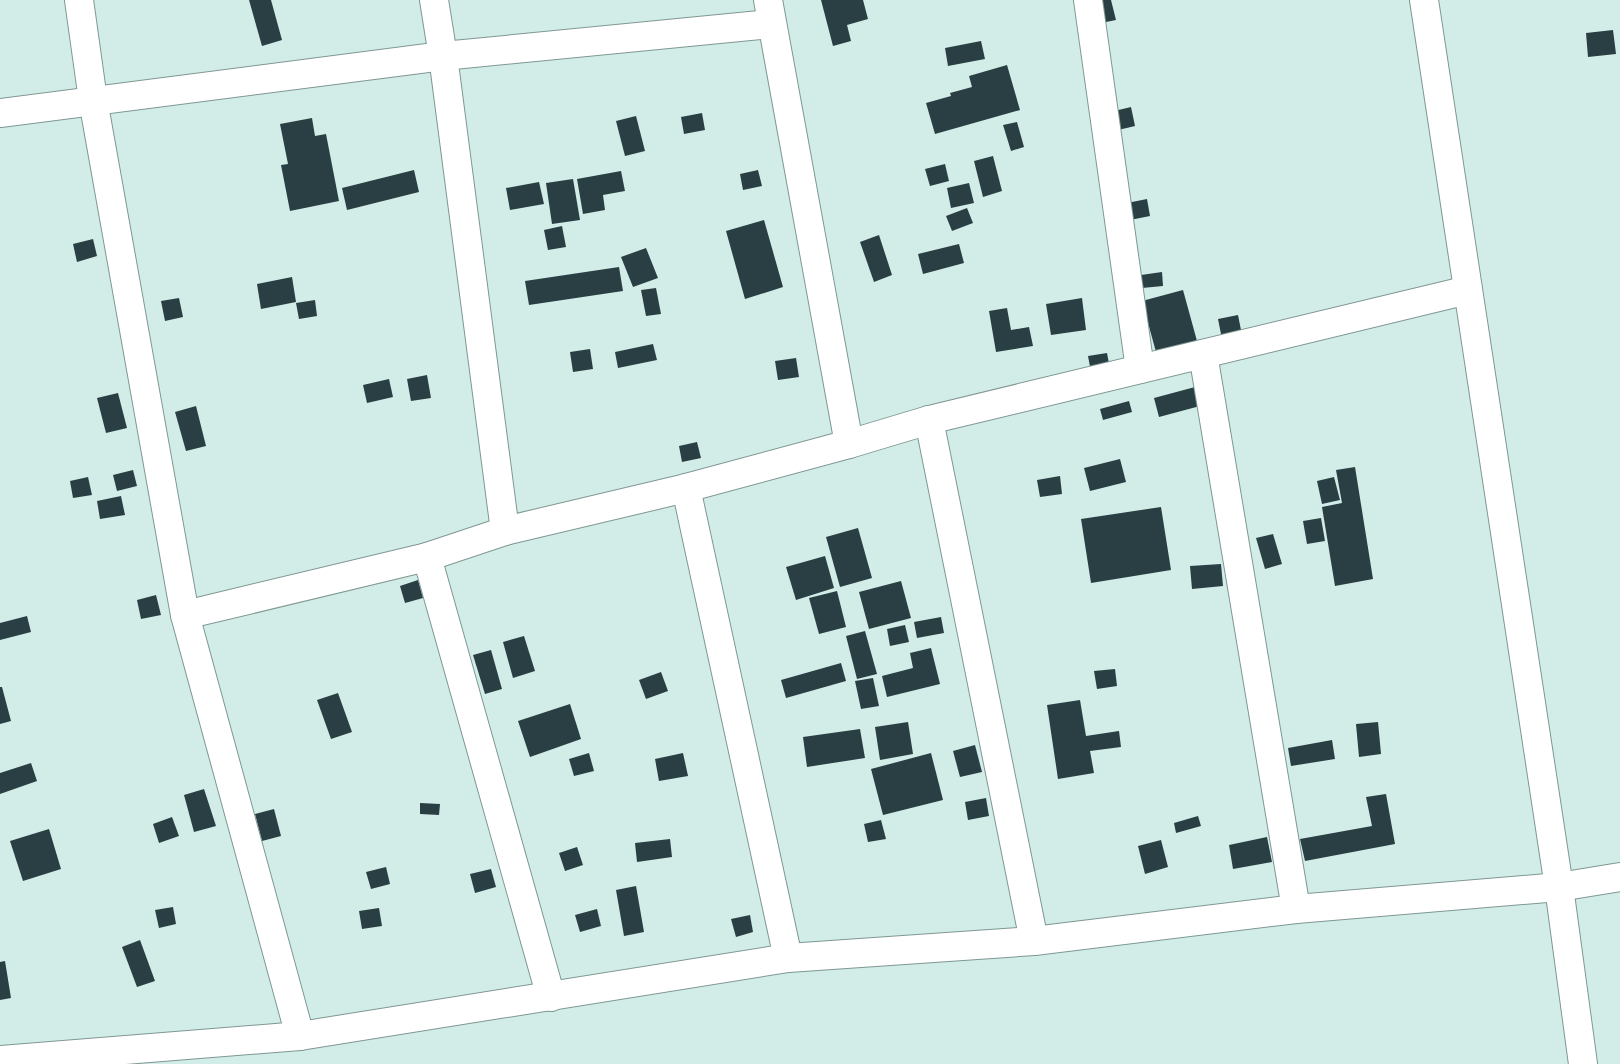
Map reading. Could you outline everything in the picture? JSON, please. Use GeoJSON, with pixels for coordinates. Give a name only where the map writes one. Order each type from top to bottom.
{"type":"FeatureCollection","features":[{"type":"Feature","properties":{"kind":"street"},"geometry":{"type":"LineString","coordinates":[[79,0],[93,100],[185,615],[300,1036]]}},
{"type":"Feature","properties":{"kind":"street"},"geometry":{"type":"LineString","coordinates":[[434,0],[506,531]]}},
{"type":"Feature","properties":{"kind":"street"},"geometry":{"type":"LineString","coordinates":[[1088,0],[1140,369]]}},
{"type":"Feature","properties":{"kind":"street"},"geometry":{"type":"LineString","coordinates":[[1424,0],[1584,1064]]}},
{"type":"Feature","properties":{"kind":"street"},"geometry":{"type":"LineString","coordinates":[[0,113],[769,12],[849,444]]}},
{"type":"Feature","properties":{"kind":"street"},"geometry":{"type":"LineString","coordinates":[[185,615],[427,556],[506,531],[686,488],[849,444],[929,420],[1468,290]]}},
{"type":"Feature","properties":{"kind":"street"},"geometry":{"type":"LineString","coordinates":[[1203,354],[1296,909]]}},
{"type":"Feature","properties":{"kind":"street"},"geometry":{"type":"LineString","coordinates":[[929,420],[1034,941]]}},
{"type":"Feature","properties":{"kind":"street"},"geometry":{"type":"LineString","coordinates":[[686,488],[788,958]]}},
{"type":"Feature","properties":{"kind":"street"},"geometry":{"type":"LineString","coordinates":[[427,556],[551,997]]}},
{"type":"Feature","properties":{"kind":"street"},"geometry":{"type":"LineString","coordinates":[[0,1060],[300,1036],[788,958],[1034,941],[1296,909],[1558,887],[1620,878]]}},
{"type":"Feature","properties":{"kind":"building"},"geometry":{"type":"Polygon","coordinates":[[[249,0],[271,0],[282,40],[262,46],[249,0]]]}},
{"type":"Feature","properties":{"kind":"building"},"geometry":{"type":"Polygon","coordinates":[[[821,0],[863,0],[868,19],[847,25],[851,41],[833,46],[821,0]]]}},
{"type":"Feature","properties":{"kind":"building"},"geometry":{"type":"Polygon","coordinates":[[[1092,0],[1111,0],[1116,20],[1096,24],[1092,0]]]}},
{"type":"Feature","properties":{"kind":"building"},"geometry":{"type":"Polygon","coordinates":[[[1613,30],[1616,54],[1588,57],[1586,33],[1613,30]]]}},
{"type":"Feature","properties":{"kind":"building"},"geometry":{"type":"Polygon","coordinates":[[[981,41],[985,59],[948,66],[945,48],[981,41]]]}},
{"type":"Feature","properties":{"kind":"building"},"geometry":{"type":"Polygon","coordinates":[[[1007,65],[1020,110],[935,134],[926,103],[951,96],[950,93],[972,87],[969,76],[1007,65]]]}},
{"type":"Feature","properties":{"kind":"building"},"geometry":{"type":"Polygon","coordinates":[[[1131,107],[1135,126],[1114,131],[1110,112],[1131,107]]]}},
{"type":"Feature","properties":{"kind":"building"},"geometry":{"type":"Polygon","coordinates":[[[702,113],[705,130],[684,134],[681,117],[702,113]]]}},
{"type":"Feature","properties":{"kind":"building"},"geometry":{"type":"Polygon","coordinates":[[[636,116],[645,151],[625,156],[616,121],[636,116]]]}},
{"type":"Feature","properties":{"kind":"building"},"geometry":{"type":"Polygon","coordinates":[[[312,118],[315,136],[326,134],[339,201],[290,211],[281,165],[288,164],[280,124],[312,118]]]}},
{"type":"Feature","properties":{"kind":"building"},"geometry":{"type":"Polygon","coordinates":[[[1017,122],[1024,147],[1011,151],[1003,125],[1017,122]]]}},
{"type":"Feature","properties":{"kind":"building"},"geometry":{"type":"Polygon","coordinates":[[[993,156],[1002,191],[983,197],[974,161],[993,156]]]}},
{"type":"Feature","properties":{"kind":"building"},"geometry":{"type":"Polygon","coordinates":[[[945,164],[949,181],[930,186],[925,169],[945,164]]]}},
{"type":"Feature","properties":{"kind":"building"},"geometry":{"type":"Polygon","coordinates":[[[414,170],[419,192],[347,210],[342,188],[414,170]]]}},
{"type":"Feature","properties":{"kind":"building"},"geometry":{"type":"Polygon","coordinates":[[[758,170],[762,186],[743,190],[740,174],[758,170]]]}},
{"type":"Feature","properties":{"kind":"building"},"geometry":{"type":"Polygon","coordinates":[[[621,171],[625,191],[603,195],[605,210],[583,214],[577,179],[621,171]]]}},
{"type":"Feature","properties":{"kind":"building"},"geometry":{"type":"Polygon","coordinates":[[[573,179],[580,220],[552,224],[546,183],[573,179]]]}},
{"type":"Feature","properties":{"kind":"building"},"geometry":{"type":"Polygon","coordinates":[[[539,182],[544,204],[510,210],[506,188],[539,182]]]}},
{"type":"Feature","properties":{"kind":"building"},"geometry":{"type":"Polygon","coordinates":[[[969,183],[974,203],[951,208],[947,188],[969,183]]]}},
{"type":"Feature","properties":{"kind":"building"},"geometry":{"type":"Polygon","coordinates":[[[1147,199],[1150,216],[1130,220],[1127,203],[1147,199]]]}},
{"type":"Feature","properties":{"kind":"building"},"geometry":{"type":"Polygon","coordinates":[[[967,208],[973,223],[952,231],[946,216],[967,208]]]}},
{"type":"Feature","properties":{"kind":"building"},"geometry":{"type":"Polygon","coordinates":[[[764,220],[783,287],[745,299],[726,231],[764,220]]]}},
{"type":"Feature","properties":{"kind":"building"},"geometry":{"type":"Polygon","coordinates":[[[562,226],[566,247],[548,250],[544,230],[562,226]]]}},
{"type":"Feature","properties":{"kind":"building"},"geometry":{"type":"Polygon","coordinates":[[[879,235],[892,275],[874,282],[860,242],[879,235]]]}},
{"type":"Feature","properties":{"kind":"building"},"geometry":{"type":"Polygon","coordinates":[[[93,239],[97,256],[77,262],[73,244],[93,239]]]}},
{"type":"Feature","properties":{"kind":"building"},"geometry":{"type":"Polygon","coordinates":[[[959,244],[964,263],[923,274],[918,254],[959,244]]]}},
{"type":"Feature","properties":{"kind":"building"},"geometry":{"type":"Polygon","coordinates":[[[646,248],[658,278],[633,287],[621,257],[646,248]]]}},
{"type":"Feature","properties":{"kind":"building"},"geometry":{"type":"Polygon","coordinates":[[[619,267],[623,291],[529,305],[525,281],[619,267]]]}},
{"type":"Feature","properties":{"kind":"building"},"geometry":{"type":"Polygon","coordinates":[[[1162,272],[1163,286],[1142,288],[1141,275],[1162,272]]]}},
{"type":"Feature","properties":{"kind":"building"},"geometry":{"type":"Polygon","coordinates":[[[292,277],[296,302],[261,309],[257,284],[292,277]]]}},
{"type":"Feature","properties":{"kind":"building"},"geometry":{"type":"Polygon","coordinates":[[[656,288],[661,314],[646,316],[641,290],[656,288]]]}},
{"type":"Feature","properties":{"kind":"building"},"geometry":{"type":"Polygon","coordinates":[[[1183,290],[1197,341],[1156,352],[1142,301],[1183,290]]]}},
{"type":"Feature","properties":{"kind":"building"},"geometry":{"type":"Polygon","coordinates":[[[179,298],[183,317],[165,321],[161,301],[179,298]]]}},
{"type":"Feature","properties":{"kind":"building"},"geometry":{"type":"Polygon","coordinates":[[[1082,298],[1086,330],[1051,335],[1046,304],[1082,298]]]}},
{"type":"Feature","properties":{"kind":"building"},"geometry":{"type":"Polygon","coordinates":[[[315,300],[317,316],[299,319],[296,303],[315,300]]]}},
{"type":"Feature","properties":{"kind":"building"},"geometry":{"type":"Polygon","coordinates":[[[1007,308],[1011,330],[1029,327],[1033,346],[996,352],[989,311],[1007,308]]]}},
{"type":"Feature","properties":{"kind":"building"},"geometry":{"type":"Polygon","coordinates":[[[1238,315],[1242,335],[1222,339],[1218,319],[1238,315]]]}},
{"type":"Feature","properties":{"kind":"building"},"geometry":{"type":"Polygon","coordinates":[[[653,344],[657,360],[618,368],[615,352],[653,344]]]}},
{"type":"Feature","properties":{"kind":"building"},"geometry":{"type":"Polygon","coordinates":[[[590,349],[593,369],[573,372],[570,352],[590,349]]]}},
{"type":"Feature","properties":{"kind":"building"},"geometry":{"type":"Polygon","coordinates":[[[1107,353],[1111,374],[1092,377],[1088,356],[1107,353]]]}},
{"type":"Feature","properties":{"kind":"building"},"geometry":{"type":"Polygon","coordinates":[[[796,358],[799,377],[778,380],[775,361],[796,358]]]}},
{"type":"Feature","properties":{"kind":"building"},"geometry":{"type":"Polygon","coordinates":[[[427,375],[431,398],[411,401],[407,379],[427,375]]]}},
{"type":"Feature","properties":{"kind":"building"},"geometry":{"type":"Polygon","coordinates":[[[389,379],[393,397],[367,403],[363,385],[389,379]]]}},
{"type":"Feature","properties":{"kind":"building"},"geometry":{"type":"Polygon","coordinates":[[[1195,387],[1200,406],[1159,417],[1154,398],[1195,387]]]}},
{"type":"Feature","properties":{"kind":"building"},"geometry":{"type":"Polygon","coordinates":[[[118,393],[127,428],[106,433],[97,398],[118,393]]]}},
{"type":"Feature","properties":{"kind":"building"},"geometry":{"type":"Polygon","coordinates":[[[1129,401],[1132,412],[1103,420],[1100,409],[1129,401]]]}},
{"type":"Feature","properties":{"kind":"building"},"geometry":{"type":"Polygon","coordinates":[[[196,406],[206,446],[186,451],[175,412],[196,406]]]}},
{"type":"Feature","properties":{"kind":"building"},"geometry":{"type":"Polygon","coordinates":[[[697,442],[701,458],[682,462],[679,446],[697,442]]]}},
{"type":"Feature","properties":{"kind":"building"},"geometry":{"type":"Polygon","coordinates":[[[1120,459],[1126,482],[1090,491],[1084,468],[1120,459]]]}},
{"type":"Feature","properties":{"kind":"building"},"geometry":{"type":"Polygon","coordinates":[[[1355,467],[1373,579],[1335,586],[1322,507],[1342,503],[1336,470],[1355,467]]]}},
{"type":"Feature","properties":{"kind":"building"},"geometry":{"type":"Polygon","coordinates":[[[133,470],[137,486],[117,491],[113,475],[133,470]]]}},
{"type":"Feature","properties":{"kind":"building"},"geometry":{"type":"Polygon","coordinates":[[[1060,476],[1062,494],[1040,497],[1037,480],[1060,476]]]}},
{"type":"Feature","properties":{"kind":"building"},"geometry":{"type":"Polygon","coordinates":[[[88,477],[92,495],[73,498],[70,481],[88,477]]]}},
{"type":"Feature","properties":{"kind":"building"},"geometry":{"type":"Polygon","coordinates":[[[1334,477],[1340,500],[1322,504],[1317,481],[1334,477]]]}},
{"type":"Feature","properties":{"kind":"building"},"geometry":{"type":"Polygon","coordinates":[[[121,496],[125,515],[100,519],[97,501],[121,496]]]}},
{"type":"Feature","properties":{"kind":"building"},"geometry":{"type":"Polygon","coordinates":[[[1161,507],[1171,570],[1091,583],[1081,519],[1161,507]]]}},
{"type":"Feature","properties":{"kind":"building"},"geometry":{"type":"Polygon","coordinates":[[[1321,518],[1325,541],[1307,544],[1303,521],[1321,518]]]}},
{"type":"Feature","properties":{"kind":"building"},"geometry":{"type":"Polygon","coordinates":[[[858,528],[872,578],[840,587],[826,537],[858,528]]]}},
{"type":"Feature","properties":{"kind":"building"},"geometry":{"type":"Polygon","coordinates":[[[1273,534],[1282,564],[1265,569],[1256,538],[1273,534]]]}},
{"type":"Feature","properties":{"kind":"building"},"geometry":{"type":"Polygon","coordinates":[[[825,556],[834,588],[796,600],[786,567],[825,556]]]}},
{"type":"Feature","properties":{"kind":"building"},"geometry":{"type":"Polygon","coordinates":[[[1221,564],[1223,586],[1192,589],[1190,566],[1221,564]]]}},
{"type":"Feature","properties":{"kind":"building"},"geometry":{"type":"Polygon","coordinates":[[[418,580],[423,598],[405,603],[400,586],[418,580]]]}},
{"type":"Feature","properties":{"kind":"building"},"geometry":{"type":"Polygon","coordinates":[[[901,581],[911,618],[869,629],[859,592],[901,581]]]}},
{"type":"Feature","properties":{"kind":"building"},"geometry":{"type":"Polygon","coordinates":[[[837,591],[846,627],[819,634],[809,598],[837,591]]]}},
{"type":"Feature","properties":{"kind":"building"},"geometry":{"type":"Polygon","coordinates":[[[156,595],[161,615],[141,619],[137,600],[156,595]]]}},
{"type":"Feature","properties":{"kind":"building"},"geometry":{"type":"Polygon","coordinates":[[[27,616],[31,632],[0,640],[0,623],[27,616]]]}},
{"type":"Feature","properties":{"kind":"building"},"geometry":{"type":"Polygon","coordinates":[[[941,617],[944,633],[917,638],[914,622],[941,617]]]}},
{"type":"Feature","properties":{"kind":"building"},"geometry":{"type":"Polygon","coordinates":[[[905,625],[909,642],[890,646],[887,629],[905,625]]]}},
{"type":"Feature","properties":{"kind":"building"},"geometry":{"type":"Polygon","coordinates":[[[865,631],[877,674],[857,679],[846,636],[865,631]]]}},
{"type":"Feature","properties":{"kind":"building"},"geometry":{"type":"Polygon","coordinates":[[[524,636],[535,671],[513,678],[503,642],[524,636]]]}},
{"type":"Feature","properties":{"kind":"building"},"geometry":{"type":"Polygon","coordinates":[[[931,648],[940,684],[887,697],[882,676],[913,668],[910,653],[931,648]]]}},
{"type":"Feature","properties":{"kind":"building"},"geometry":{"type":"Polygon","coordinates":[[[491,650],[502,689],[485,694],[473,655],[491,650]]]}},
{"type":"Feature","properties":{"kind":"building"},"geometry":{"type":"Polygon","coordinates":[[[841,663],[846,681],[786,698],[781,680],[841,663]]]}},
{"type":"Feature","properties":{"kind":"building"},"geometry":{"type":"Polygon","coordinates":[[[1115,669],[1117,686],[1097,689],[1094,671],[1115,669]]]}},
{"type":"Feature","properties":{"kind":"building"},"geometry":{"type":"Polygon","coordinates":[[[661,672],[668,691],[646,699],[639,680],[661,672]]]}},
{"type":"Feature","properties":{"kind":"building"},"geometry":{"type":"Polygon","coordinates":[[[873,678],[879,706],[861,709],[855,681],[873,678]]]}},
{"type":"Feature","properties":{"kind":"building"},"geometry":{"type":"Polygon","coordinates":[[[0,687],[2,687],[11,721],[0,724],[0,687]]]}},
{"type":"Feature","properties":{"kind":"building"},"geometry":{"type":"Polygon","coordinates":[[[338,693],[352,732],[331,739],[317,700],[338,693]]]}},
{"type":"Feature","properties":{"kind":"building"},"geometry":{"type":"Polygon","coordinates":[[[1080,700],[1086,736],[1119,731],[1121,747],[1090,751],[1094,773],[1058,779],[1047,705],[1080,700]]]}},
{"type":"Feature","properties":{"kind":"building"},"geometry":{"type":"Polygon","coordinates":[[[570,704],[581,739],[530,757],[518,721],[570,704]]]}},
{"type":"Feature","properties":{"kind":"building"},"geometry":{"type":"Polygon","coordinates":[[[908,722],[913,754],[880,760],[875,727],[908,722]]]}},
{"type":"Feature","properties":{"kind":"building"},"geometry":{"type":"Polygon","coordinates":[[[1378,722],[1381,754],[1359,757],[1356,724],[1378,722]]]}},
{"type":"Feature","properties":{"kind":"building"},"geometry":{"type":"Polygon","coordinates":[[[860,729],[865,758],[807,767],[803,737],[860,729]]]}},
{"type":"Feature","properties":{"kind":"building"},"geometry":{"type":"Polygon","coordinates":[[[1332,740],[1335,759],[1291,766],[1288,748],[1332,740]]]}},
{"type":"Feature","properties":{"kind":"building"},"geometry":{"type":"Polygon","coordinates":[[[975,745],[982,772],[960,777],[953,751],[975,745]]]}},
{"type":"Feature","properties":{"kind":"building"},"geometry":{"type":"Polygon","coordinates":[[[589,753],[594,771],[574,776],[569,759],[589,753]]]}},
{"type":"Feature","properties":{"kind":"building"},"geometry":{"type":"Polygon","coordinates":[[[683,753],[688,776],[659,781],[655,759],[683,753]]]}},
{"type":"Feature","properties":{"kind":"building"},"geometry":{"type":"Polygon","coordinates":[[[931,753],[943,800],[883,815],[871,769],[931,753]]]}},
{"type":"Feature","properties":{"kind":"building"},"geometry":{"type":"Polygon","coordinates":[[[31,763],[37,781],[0,794],[0,773],[31,763]]]}},
{"type":"Feature","properties":{"kind":"building"},"geometry":{"type":"Polygon","coordinates":[[[204,789],[216,826],[194,832],[184,795],[204,789]]]}},
{"type":"Feature","properties":{"kind":"building"},"geometry":{"type":"Polygon","coordinates":[[[1386,794],[1395,844],[1305,861],[1300,839],[1372,826],[1366,797],[1386,794]]]}},
{"type":"Feature","properties":{"kind":"building"},"geometry":{"type":"Polygon","coordinates":[[[986,798],[989,816],[968,820],[965,802],[986,798]]]}},
{"type":"Feature","properties":{"kind":"building"},"geometry":{"type":"Polygon","coordinates":[[[420,803],[440,804],[439,815],[420,814],[420,803]]]}},
{"type":"Feature","properties":{"kind":"building"},"geometry":{"type":"Polygon","coordinates":[[[274,809],[281,836],[262,841],[255,814],[274,809]]]}},
{"type":"Feature","properties":{"kind":"building"},"geometry":{"type":"Polygon","coordinates":[[[1198,816],[1201,826],[1176,833],[1174,823],[1198,816]]]}},
{"type":"Feature","properties":{"kind":"building"},"geometry":{"type":"Polygon","coordinates":[[[172,817],[179,836],[159,843],[153,824],[172,817]]]}},
{"type":"Feature","properties":{"kind":"building"},"geometry":{"type":"Polygon","coordinates":[[[881,820],[886,839],[868,842],[864,824],[881,820]]]}},
{"type":"Feature","properties":{"kind":"building"},"geometry":{"type":"Polygon","coordinates":[[[49,829],[61,869],[23,881],[10,841],[49,829]]]}},
{"type":"Feature","properties":{"kind":"building"},"geometry":{"type":"Polygon","coordinates":[[[1267,837],[1272,862],[1233,869],[1229,845],[1267,837]]]}},
{"type":"Feature","properties":{"kind":"building"},"geometry":{"type":"Polygon","coordinates":[[[670,839],[672,857],[637,862],[635,843],[670,839]]]}},
{"type":"Feature","properties":{"kind":"building"},"geometry":{"type":"Polygon","coordinates":[[[1161,840],[1168,867],[1145,874],[1138,846],[1161,840]]]}},
{"type":"Feature","properties":{"kind":"building"},"geometry":{"type":"Polygon","coordinates":[[[577,847],[583,865],[565,871],[559,853],[577,847]]]}},
{"type":"Feature","properties":{"kind":"building"},"geometry":{"type":"Polygon","coordinates":[[[386,867],[390,884],[371,889],[366,872],[386,867]]]}},
{"type":"Feature","properties":{"kind":"building"},"geometry":{"type":"Polygon","coordinates":[[[491,869],[496,887],[475,893],[470,874],[491,869]]]}},
{"type":"Feature","properties":{"kind":"building"},"geometry":{"type":"Polygon","coordinates":[[[636,886],[644,932],[624,936],[616,890],[636,886]]]}},
{"type":"Feature","properties":{"kind":"building"},"geometry":{"type":"Polygon","coordinates":[[[173,907],[176,924],[159,928],[155,910],[173,907]]]}},
{"type":"Feature","properties":{"kind":"building"},"geometry":{"type":"Polygon","coordinates":[[[379,908],[382,926],[362,929],[359,911],[379,908]]]}},
{"type":"Feature","properties":{"kind":"building"},"geometry":{"type":"Polygon","coordinates":[[[597,909],[601,926],[580,932],[575,915],[597,909]]]}},
{"type":"Feature","properties":{"kind":"building"},"geometry":{"type":"Polygon","coordinates":[[[750,915],[753,932],[736,937],[731,919],[750,915]]]}},
{"type":"Feature","properties":{"kind":"building"},"geometry":{"type":"Polygon","coordinates":[[[140,940],[155,981],[137,987],[122,947],[140,940]]]}},
{"type":"Feature","properties":{"kind":"building"},"geometry":{"type":"Polygon","coordinates":[[[5,961],[11,998],[0,1000],[0,962],[5,961]]]}}]}
